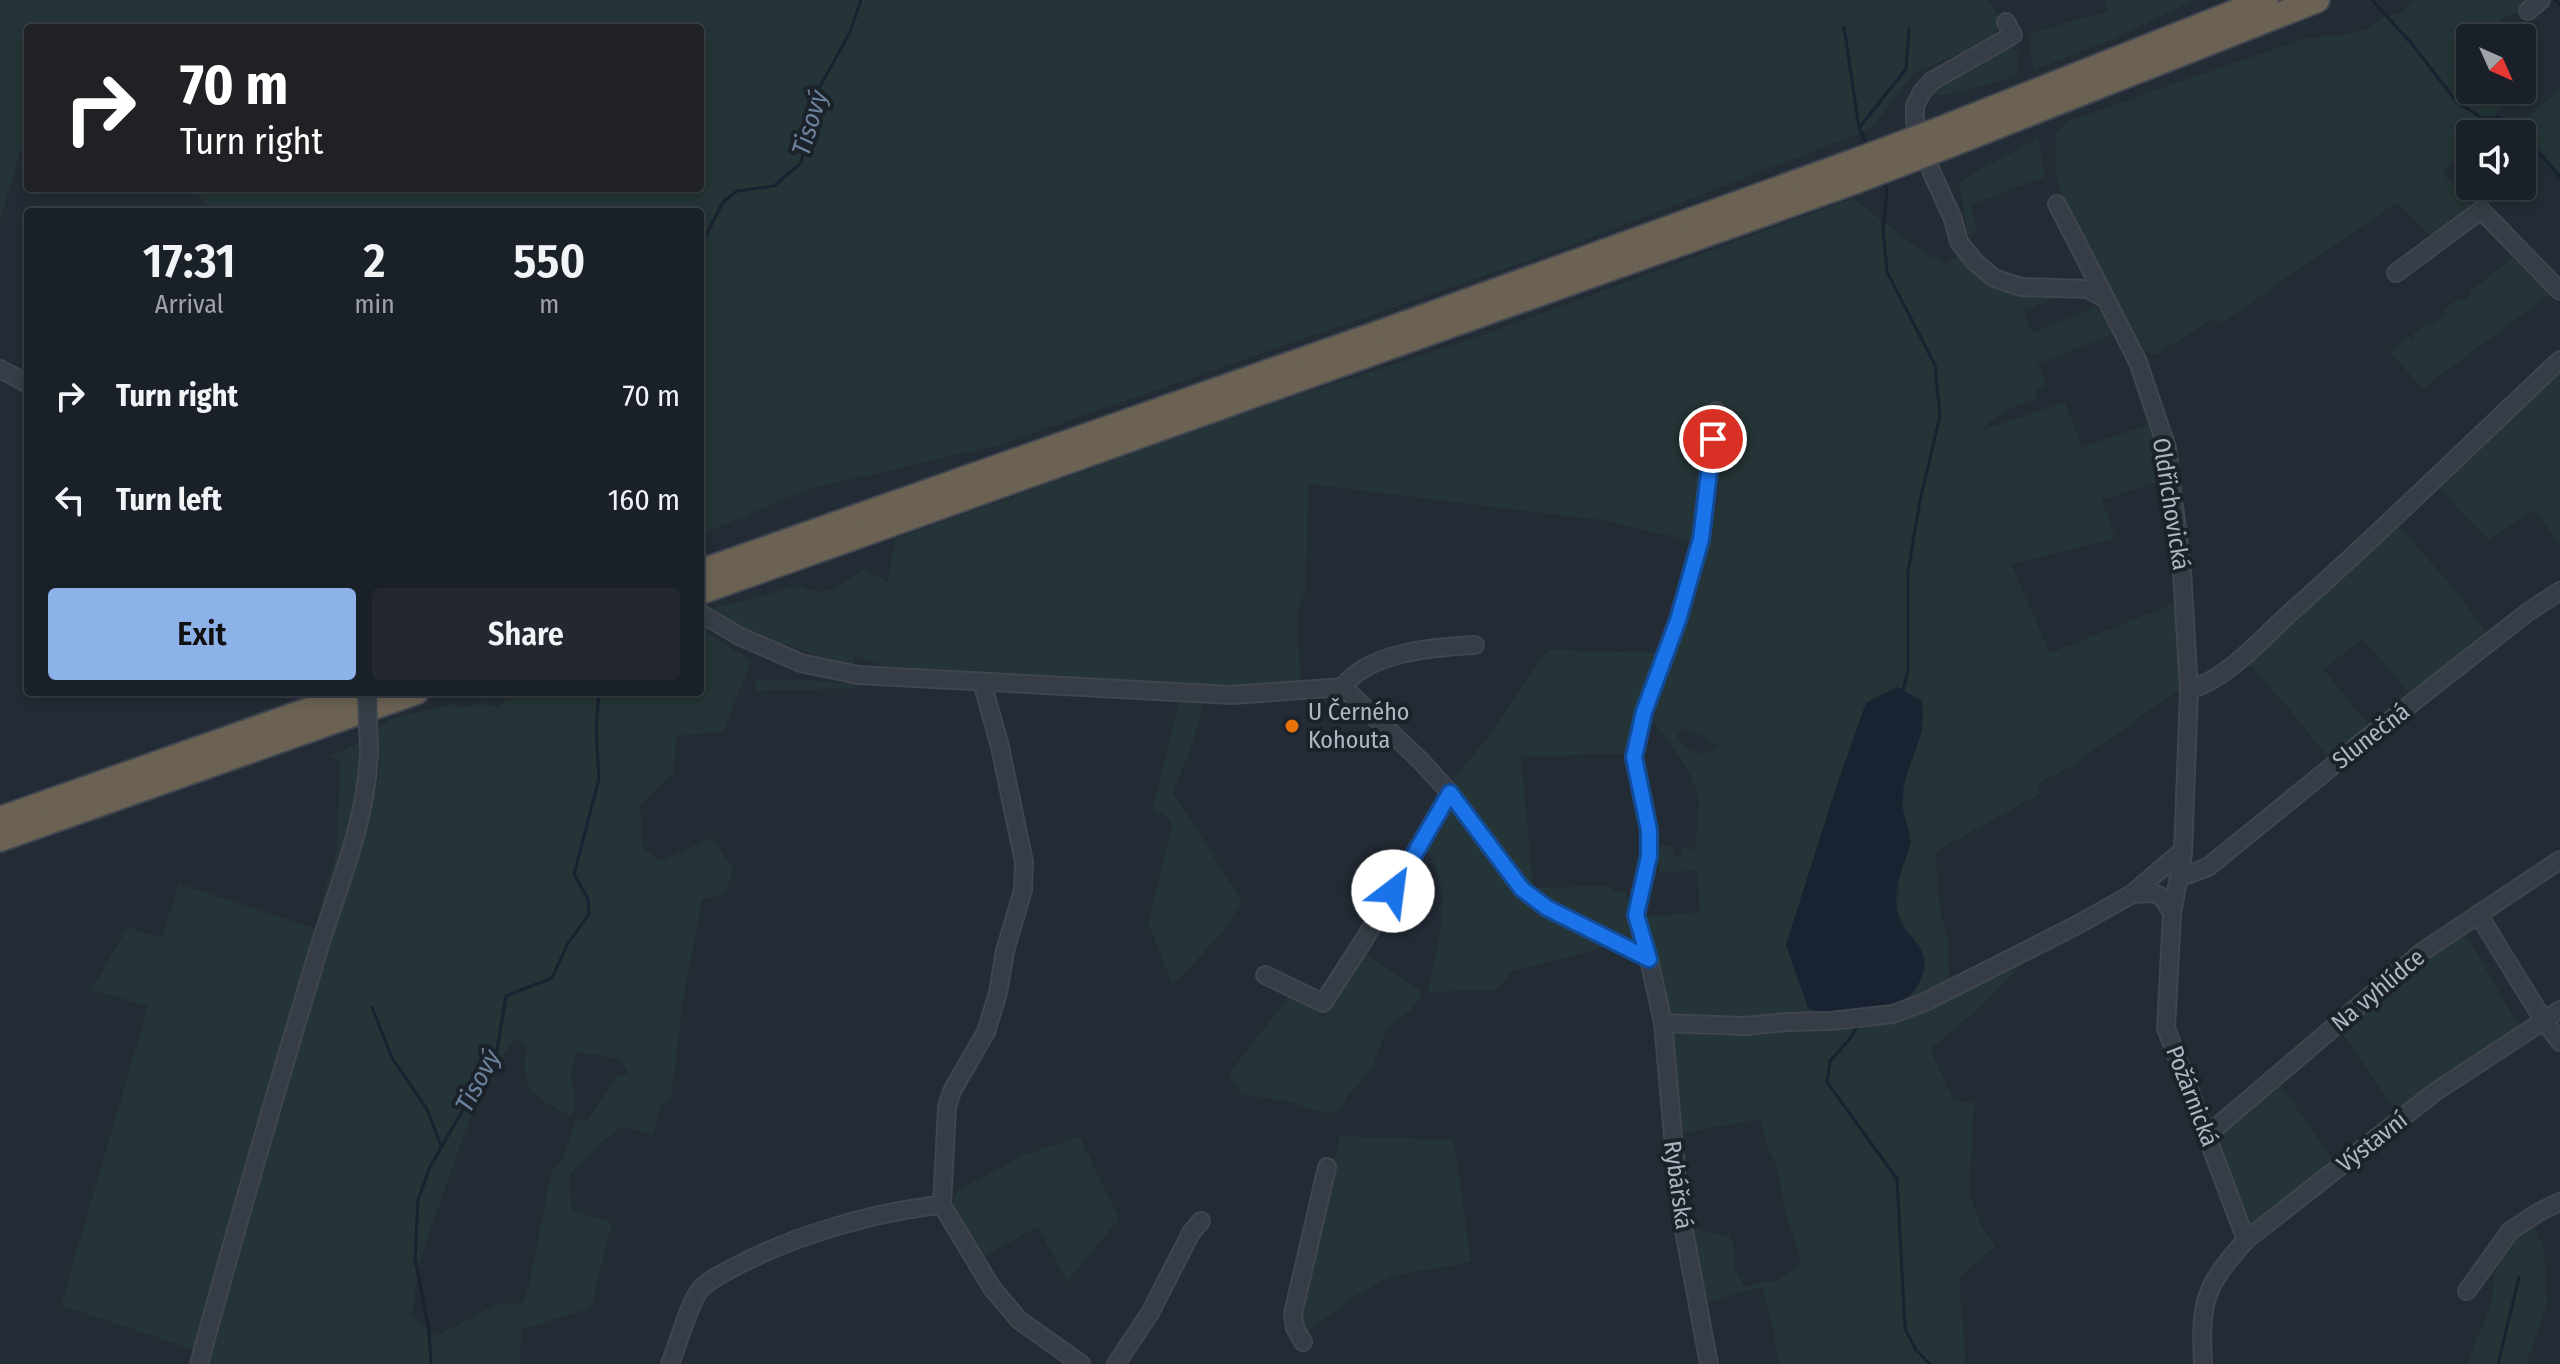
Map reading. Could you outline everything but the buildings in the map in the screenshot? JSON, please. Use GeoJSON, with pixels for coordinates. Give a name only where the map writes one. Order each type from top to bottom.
{"type":"FeatureCollection","features":[{"type":"Feature","properties":{"kind":"highway"},"geometry":{"type":"LineString","coordinates":[[1944,138],[2266,0]]}},
{"type":"Feature","properties":{"kind":"highway"},"geometry":{"type":"LineString","coordinates":[[704,590],[806,545],[1853,172],[2317,0]]}},
{"type":"Feature","properties":{"kind":"highway"},"geometry":{"type":"LineString","coordinates":[[704,571],[806,545]]}},
{"type":"Feature","properties":{"kind":"highway"},"geometry":{"type":"LineString","coordinates":[[0,819],[349,696]]}},
{"type":"Feature","properties":{"kind":"highway"},"geometry":{"type":"LineString","coordinates":[[0,839],[405,696]]}},
{"type":"Feature","properties":{"kind":"street"},"geometry":{"type":"LineString","coordinates":[[2006,22],[2013,35],[1932,81],[1922,92],[1915,106],[1920,141],[1953,219],[1959,242],[1975,262],[1994,278],[2021,287],[2087,289],[2106,299]]}},
{"type":"Feature","properties":{"kind":"street","name":"Oldřichovická"},"geometry":{"type":"LineString","coordinates":[[2057,204],[2138,362],[2167,448],[2182,571],[2189,690],[2182,851]]}},
{"type":"Feature","properties":{"kind":"street"},"geometry":{"type":"LineString","coordinates":[[2396,273],[2481,210],[2560,291]]}},
{"type":"Feature","properties":{"kind":"street"},"geometry":{"type":"LineString","coordinates":[[2189,690],[2205,685],[2235,663],[2560,360]]}},
{"type":"Feature","properties":{"kind":"street"},"geometry":{"type":"LineString","coordinates":[[0,369],[24,382]]}},
{"type":"Feature","properties":{"kind":"street","name":"Rybářská"},"geometry":{"type":"LineString","coordinates":[[1709,1364],[1679,1204],[1660,1004],[1636,915],[1649,856],[1649,830],[1634,757],[1644,712],[1678,620],[1701,539],[1716,411]]}},
{"type":"Feature","properties":{"kind":"street","name":"Slunečná"},"geometry":{"type":"LineString","coordinates":[[2181,877],[2208,867],[2528,612],[2560,591]]}},
{"type":"Feature","properties":{"kind":"street"},"geometry":{"type":"LineString","coordinates":[[704,615],[739,636],[801,663],[858,675],[1232,695],[1343,687],[1357,670],[1416,650],[1475,645]]}},
{"type":"Feature","properties":{"kind":"street"},"geometry":{"type":"LineString","coordinates":[[982,682],[1000,747],[1024,862],[1023,890],[986,1032],[952,1091],[947,1107],[942,1205],[992,1288],[1019,1320],[1081,1364]]}},
{"type":"Feature","properties":{"kind":"street"},"geometry":{"type":"LineString","coordinates":[[1343,687],[1450,793],[1522,889],[1547,908],[1649,959]]}},
{"type":"Feature","properties":{"kind":"street"},"geometry":{"type":"LineString","coordinates":[[199,1364],[314,962],[348,868],[368,777],[367,696]]}},
{"type":"Feature","properties":{"kind":"street"},"geometry":{"type":"LineString","coordinates":[[1265,975],[1323,1003],[1364,940],[1450,793]]}},
{"type":"Feature","properties":{"kind":"street"},"geometry":{"type":"LineString","coordinates":[[1663,1023],[1745,1026],[1893,1014],[1927,1001],[2043,943],[2132,894],[2182,851]]}},
{"type":"Feature","properties":{"kind":"street","name":"Požárnická"},"geometry":{"type":"LineString","coordinates":[[2182,851],[2181,877],[2172,913],[2166,1028],[2246,1240]]}},
{"type":"Feature","properties":{"kind":"street","name":"Na vyhlídce"},"geometry":{"type":"LineString","coordinates":[[2207,1135],[2422,952],[2560,860]]}},
{"type":"Feature","properties":{"kind":"street"},"geometry":{"type":"LineString","coordinates":[[2132,894],[2153,893],[2162,897],[2172,913]]}},
{"type":"Feature","properties":{"kind":"street"},"geometry":{"type":"LineString","coordinates":[[2478,914],[2560,1042]]}},
{"type":"Feature","properties":{"kind":"street","name":"Výstavní"},"geometry":{"type":"LineString","coordinates":[[2203,1364],[2201,1326],[2206,1297],[2223,1266],[2246,1240],[2435,1092],[2560,1010]]}},
{"type":"Feature","properties":{"kind":"street"},"geometry":{"type":"LineString","coordinates":[[1303,1342],[1295,1328],[1293,1314],[1327,1167]]}},
{"type":"Feature","properties":{"kind":"street"},"geometry":{"type":"LineString","coordinates":[[2467,1291],[2510,1231],[2560,1202]]}},
{"type":"Feature","properties":{"kind":"street"},"geometry":{"type":"LineString","coordinates":[[670,1364],[697,1292],[726,1272],[763,1253],[815,1234],[891,1214],[942,1205]]}},
{"type":"Feature","properties":{"kind":"street"},"geometry":{"type":"LineString","coordinates":[[1116,1364],[1150,1313],[1191,1233],[1201,1221]]}},
{"type":"Feature","properties":{"kind":"shaded area"},"geometry":{"type":"Polygon","coordinates":[[[0,0],[1986,0],[1994,8],[2000,24],[1993,39],[1913,74],[1871,129],[1561,249],[999,445],[809,489],[704,533],[704,208],[208,208],[196,192],[704,192],[704,24],[24,24],[24,146],[0,221],[0,0]]]}},
{"type":"Feature","properties":{"kind":"shaded area"},"geometry":{"type":"Polygon","coordinates":[[[2104,0],[2195,0],[2111,40],[2034,70],[2029,41],[2033,32],[2107,12],[2104,0]]]}},
{"type":"Feature","properties":{"kind":"shaded area"},"geometry":{"type":"Polygon","coordinates":[[[2416,0],[2538,0],[2493,24],[2456,24],[2456,64],[2452,69],[2456,71],[2456,104],[2497,104],[2501,108],[2491,120],[2456,120],[2456,159],[2443,173],[2456,187],[2456,200],[2468,200],[2471,211],[2459,221],[2454,216],[2450,219],[2453,225],[2434,239],[2397,202],[2221,323],[2215,318],[2155,355],[2136,348],[2068,214],[2055,172],[2056,133],[2068,121],[2302,39],[2342,35],[2370,28],[2384,17],[2405,11],[2408,4],[2416,0]]]}},
{"type":"Feature","properties":{"kind":"shaded area"},"geometry":{"type":"Polygon","coordinates":[[[2004,49],[2018,53],[2017,76],[1950,95],[1933,92],[1951,79],[2004,49]]]}},
{"type":"Feature","properties":{"kind":"shaded area"},"geometry":{"type":"Polygon","coordinates":[[[2560,89],[2560,175],[2536,146],[2536,120],[2525,120],[2560,89]]]}},
{"type":"Feature","properties":{"kind":"shaded area"},"geometry":{"type":"Polygon","coordinates":[[[2038,139],[2045,177],[1970,205],[1977,230],[1968,235],[1959,184],[2038,139]]]}},
{"type":"Feature","properties":{"kind":"shaded area"},"geometry":{"type":"Polygon","coordinates":[[[1853,198],[1924,253],[1946,263],[1957,256],[1976,275],[1993,286],[2061,295],[2024,311],[2032,333],[2095,307],[2102,311],[2116,333],[2038,364],[2047,386],[2034,390],[2037,398],[2003,411],[1980,431],[2065,402],[2082,447],[2152,423],[2161,450],[2165,480],[2102,500],[2115,538],[2011,564],[2050,653],[2180,601],[2182,689],[2135,720],[2133,725],[2090,751],[2080,761],[2044,780],[2038,785],[2041,793],[1935,852],[1940,911],[1948,940],[1949,977],[1965,985],[2024,962],[1979,1008],[1930,1049],[1954,1100],[1974,1103],[1969,1192],[1982,1228],[1996,1246],[1959,1277],[1966,1364],[1779,1364],[1762,1287],[1704,1303],[1697,1250],[1691,1232],[1697,1229],[1722,1236],[1730,1233],[1736,1255],[1733,1266],[1745,1287],[1767,1281],[1772,1283],[1802,1265],[1785,1212],[1777,1166],[1767,1146],[1760,1119],[1677,1134],[1670,1032],[1726,1031],[1675,1015],[1665,1001],[1644,917],[1700,912],[1697,871],[1659,872],[1659,865],[1655,864],[1657,845],[1674,847],[1673,854],[1680,856],[1682,848],[1695,849],[1698,804],[1696,788],[1686,768],[1653,721],[1662,684],[1694,599],[1717,501],[1721,407],[1705,410],[1710,417],[1697,542],[1601,520],[1308,484],[1306,591],[1297,610],[1300,681],[1238,689],[1100,683],[881,665],[855,655],[854,664],[780,642],[709,609],[799,586],[825,591],[863,570],[888,582],[895,539],[1243,414],[1494,331],[1853,198]],[[1866,703],[1786,945],[1819,1013],[1862,1011],[1921,947],[1907,932],[1897,911],[1899,875],[1911,842],[1903,810],[1904,780],[1922,728],[1866,703]],[[1683,728],[1677,736],[1686,749],[1704,754],[1719,746],[1707,742],[1703,735],[1683,728]]]}},
{"type":"Feature","properties":{"kind":"shaded area"},"geometry":{"type":"Polygon","coordinates":[[[2520,252],[2555,290],[2422,389],[2390,351],[2409,337],[2413,340],[2414,333],[2429,321],[2435,324],[2445,315],[2445,309],[2458,299],[2464,301],[2470,290],[2480,283],[2484,285],[2485,279],[2520,252]]]}},
{"type":"Feature","properties":{"kind":"shaded area"},"geometry":{"type":"Polygon","coordinates":[[[2560,370],[2560,545],[2535,510],[2489,540],[2438,487],[2560,370]]]}},
{"type":"Feature","properties":{"kind":"shaded area"},"geometry":{"type":"Polygon","coordinates":[[[2398,525],[2456,591],[2486,633],[2484,639],[2412,696],[2363,639],[2323,669],[2369,726],[2367,731],[2330,760],[2246,661],[2398,525]]]}},
{"type":"Feature","properties":{"kind":"shaded area"},"geometry":{"type":"Polygon","coordinates":[[[704,630],[751,661],[723,731],[676,736],[674,773],[640,805],[643,849],[661,861],[713,837],[733,870],[721,895],[702,899],[682,1007],[671,1099],[661,1106],[653,1135],[623,1126],[599,1144],[570,1174],[571,1210],[612,1223],[591,1308],[522,1329],[519,1364],[204,1364],[324,956],[357,862],[378,778],[377,728],[390,720],[456,703],[457,708],[483,703],[499,707],[509,696],[704,696],[704,630]],[[517,1038],[505,1052],[493,1081],[480,1089],[420,1260],[412,1316],[436,1336],[497,1304],[523,1303],[551,1172],[562,1159],[576,1119],[588,1120],[615,1077],[628,1073],[621,1059],[577,1052],[570,1079],[576,1095],[572,1117],[533,1092],[525,1075],[527,1047],[517,1038]]]}},
{"type":"Feature","properties":{"kind":"shaded area"},"geometry":{"type":"Polygon","coordinates":[[[1550,650],[1660,653],[1627,753],[1521,757],[1533,888],[1611,886],[1614,892],[1626,891],[1639,943],[1635,944],[1544,899],[1525,882],[1452,780],[1492,733],[1543,654],[1550,650]]]}},
{"type":"Feature","properties":{"kind":"shaded area"},"geometry":{"type":"Polygon","coordinates":[[[756,680],[809,680],[855,684],[856,688],[756,691],[756,680]]]}},
{"type":"Feature","properties":{"kind":"shaded area"},"geometry":{"type":"Polygon","coordinates":[[[1179,700],[1201,704],[1202,709],[1173,793],[1242,901],[1222,933],[1173,985],[1148,923],[1172,825],[1167,816],[1153,810],[1179,700]]]}},
{"type":"Feature","properties":{"kind":"shaded area"},"geometry":{"type":"Polygon","coordinates":[[[359,743],[356,788],[347,832],[323,919],[317,918],[337,850],[340,763],[330,756],[359,743]]]}},
{"type":"Feature","properties":{"kind":"shaded area"},"geometry":{"type":"Polygon","coordinates":[[[1453,808],[1499,872],[1525,901],[1556,923],[1606,947],[1512,971],[1505,982],[1494,990],[1429,992],[1442,906],[1438,876],[1426,845],[1447,810],[1453,808]]]}},
{"type":"Feature","properties":{"kind":"shaded area"},"geometry":{"type":"Polygon","coordinates":[[[179,884],[317,929],[241,1196],[234,1204],[239,1207],[198,1351],[61,1305],[148,1006],[91,990],[128,927],[161,938],[179,884]]]}},
{"type":"Feature","properties":{"kind":"shaded area"},"geometry":{"type":"Polygon","coordinates":[[[2465,933],[2520,1028],[2435,1082],[2403,1109],[2396,1111],[2340,1030],[2420,963],[2465,933]]]}},
{"type":"Feature","properties":{"kind":"shaded area"},"geometry":{"type":"Polygon","coordinates":[[[1362,952],[1420,991],[1420,997],[1412,1009],[1388,1027],[1374,1063],[1363,1080],[1349,1093],[1340,1111],[1328,1114],[1290,1102],[1242,1094],[1228,1075],[1291,994],[1312,1006],[1320,1016],[1325,1016],[1362,952]]]}},
{"type":"Feature","properties":{"kind":"shaded area"},"geometry":{"type":"Polygon","coordinates":[[[2278,1082],[2334,1161],[2256,1225],[2250,1226],[2245,1223],[2217,1140],[2219,1133],[2278,1082]]]}},
{"type":"Feature","properties":{"kind":"shaded area"},"geometry":{"type":"Polygon","coordinates":[[[1340,1136],[1454,1140],[1471,1262],[1391,1276],[1357,1295],[1309,1330],[1299,1320],[1340,1136]]]}},
{"type":"Feature","properties":{"kind":"shaded area"},"geometry":{"type":"Polygon","coordinates":[[[1080,1137],[1119,1219],[1067,1282],[1038,1227],[984,1256],[953,1203],[958,1190],[1024,1155],[1080,1137]]]}},
{"type":"Feature","properties":{"kind":"shaded area"},"geometry":{"type":"Polygon","coordinates":[[[2532,1221],[2544,1249],[2547,1303],[2526,1364],[2467,1364],[2492,1302],[2494,1274],[2514,1236],[2532,1221]]]}},
{"type":"Feature","properties":{"kind":"water"},"geometry":{"type":"Polygon","coordinates":[[[1897,687],[1922,701],[1920,737],[1904,786],[1903,809],[1910,845],[1897,886],[1896,902],[1901,922],[1922,953],[1923,973],[1917,987],[1897,1003],[1849,1013],[1819,1011],[1808,1008],[1786,945],[1866,703],[1897,687]]]}},
{"type":"Feature","properties":{"kind":"waterway","name":"Tisový"},"geometry":{"type":"LineString","coordinates":[[704,239],[723,202],[737,191],[774,186],[801,163],[817,92],[850,32],[861,0]]}},
{"type":"Feature","properties":{"kind":"waterway"},"geometry":{"type":"LineString","coordinates":[[2555,0],[2560,4]]}},
{"type":"Feature","properties":{"kind":"waterway"},"geometry":{"type":"LineString","coordinates":[[2373,1],[2457,102],[2482,118],[2498,117],[2515,125],[2560,177]]}},
{"type":"Feature","properties":{"kind":"waterway"},"geometry":{"type":"LineString","coordinates":[[1844,27],[1859,128]]}},
{"type":"Feature","properties":{"kind":"waterway"},"geometry":{"type":"LineString","coordinates":[[1868,147],[1859,128],[1906,69],[1909,28]]}},
{"type":"Feature","properties":{"kind":"waterway"},"geometry":{"type":"LineString","coordinates":[[1882,180],[1887,190],[1883,228],[1887,272],[1935,365],[1940,416],[1920,500],[1908,572],[1908,670],[1903,691]]}},
{"type":"Feature","properties":{"kind":"waterway","name":"Tisový"},"geometry":{"type":"LineString","coordinates":[[431,1364],[429,1331],[415,1259],[418,1200],[430,1167],[497,1050],[506,996],[552,978],[567,945],[589,914],[588,899],[574,874],[599,779],[596,727],[599,696]]}},
{"type":"Feature","properties":{"kind":"waterway"},"geometry":{"type":"LineString","coordinates":[[372,1007],[392,1058],[427,1109],[441,1146]]}},
{"type":"Feature","properties":{"kind":"waterway"},"geometry":{"type":"LineString","coordinates":[[1858,1025],[1830,1061],[1827,1082],[1897,1179],[1905,1329],[1916,1350],[1930,1364]]}},
{"type":"Feature","properties":{"kind":"waterway"},"geometry":{"type":"LineString","coordinates":[[2498,1364],[2519,1277]]}},
{"type":"Feature","properties":{"kind":"place","name":"U Černého Kohouta"},"geometry":{"type":"Point","coordinates":[1292,726]}},
{"type":"Feature","properties":{"kind":"route"},"geometry":{"type":"LineString","coordinates":[[1393,891],[1450,793],[1522,889],[1547,908],[1649,959],[1636,915],[1649,856],[1649,830],[1634,757],[1644,712],[1678,620],[1701,539],[1713,439]]}}]}
